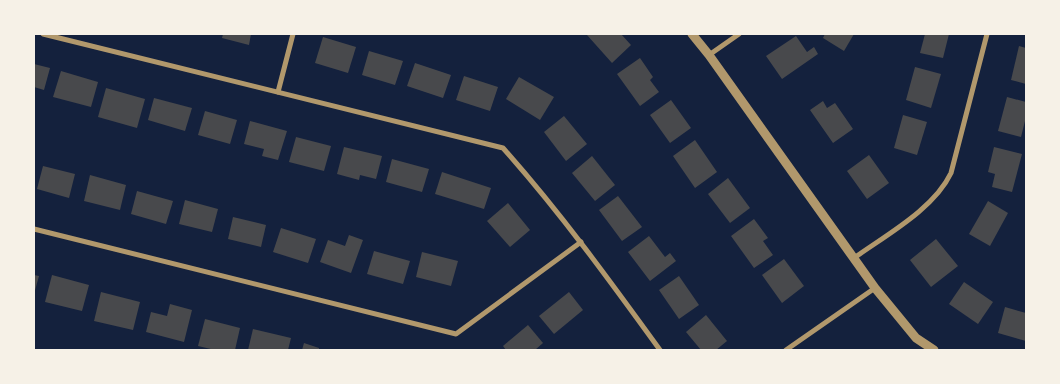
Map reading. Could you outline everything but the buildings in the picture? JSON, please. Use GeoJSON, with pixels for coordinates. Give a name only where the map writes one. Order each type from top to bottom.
{"type":"FeatureCollection","features":[{"type":"Feature","properties":{"kind":"street"},"geometry":{"type":"LineString","coordinates":[[43,34],[503,148],[540,190],[581,242],[660,350]]}},
{"type":"Feature","properties":{"kind":"street"},"geometry":{"type":"LineString","coordinates":[[278,92],[293,34]]}},
{"type":"Feature","properties":{"kind":"street"},"geometry":{"type":"LineString","coordinates":[[692,34],[709,55],[875,288],[916,338],[934,350]]}},
{"type":"Feature","properties":{"kind":"street"},"geometry":{"type":"LineString","coordinates":[[709,55],[739,34]]}},
{"type":"Feature","properties":{"kind":"street"},"geometry":{"type":"LineString","coordinates":[[854,258],[930,202],[944,186],[950,172],[987,34]]}},
{"type":"Feature","properties":{"kind":"street"},"geometry":{"type":"LineString","coordinates":[[34,229],[456,334],[581,242]]}},
{"type":"Feature","properties":{"kind":"street"},"geometry":{"type":"LineString","coordinates":[[786,350],[875,288]]}}]}
